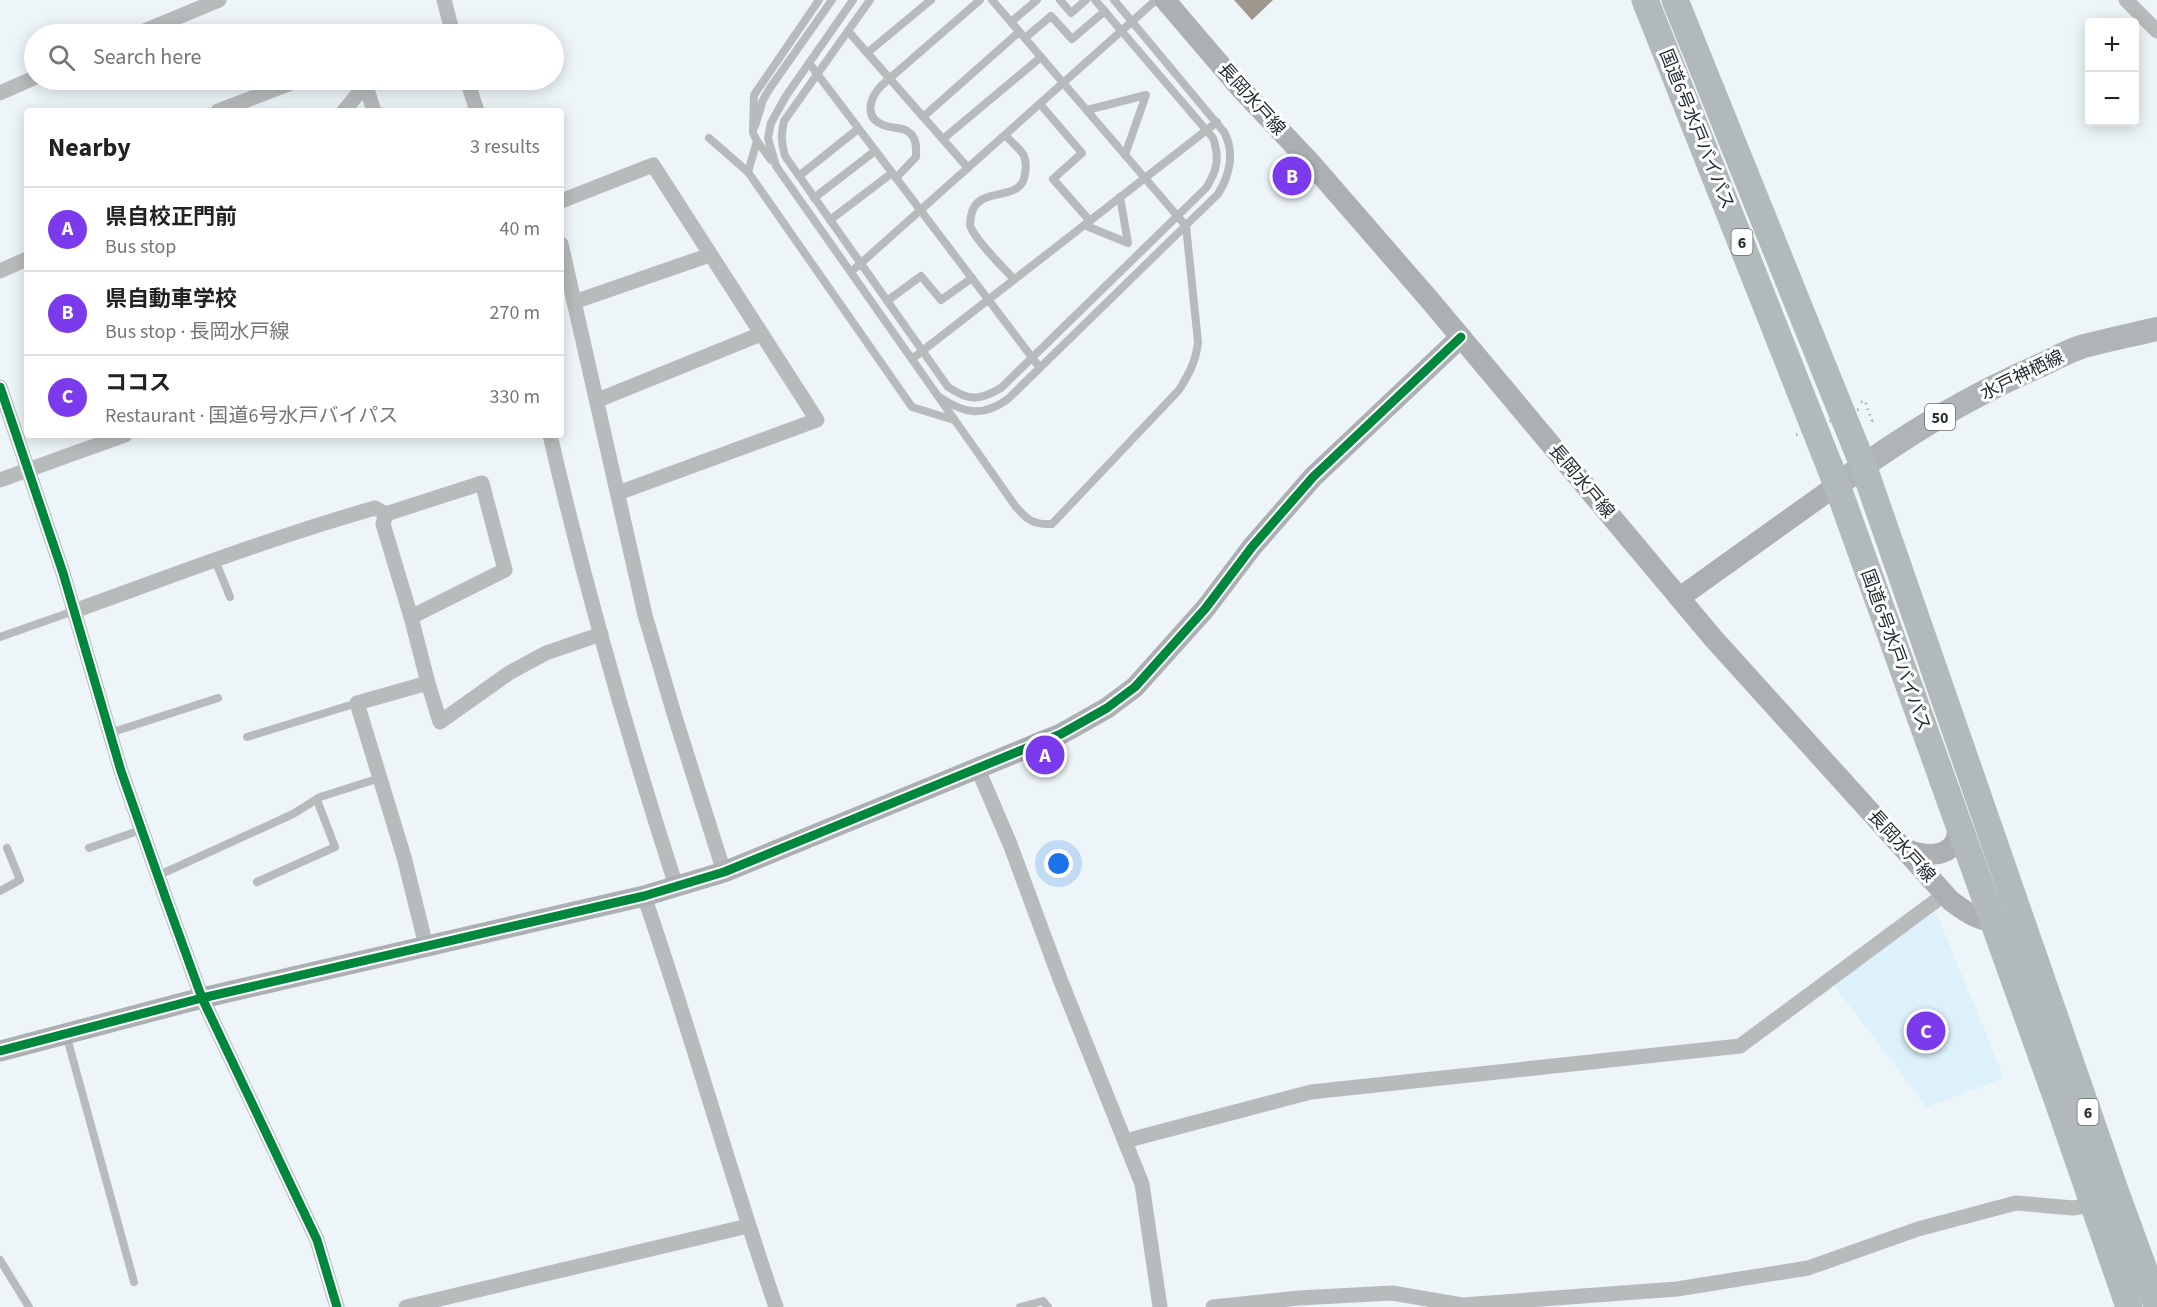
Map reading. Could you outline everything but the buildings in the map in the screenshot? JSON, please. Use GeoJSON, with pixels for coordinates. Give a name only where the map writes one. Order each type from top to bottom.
{"type":"FeatureCollection","features":[{"type":"Feature","properties":{"kind":"highway","name":"国道6号水戸バイパス"},"geometry":{"type":"LineString","coordinates":[[1645,0],[1837,485],[2129,1307]]}},
{"type":"Feature","properties":{"kind":"highway","name":"国道6号水戸バイパス"},"geometry":{"type":"LineString","coordinates":[[1675,0],[1863,465],[2157,1305]]}},
{"type":"Feature","properties":{"kind":"main road","name":"水戸神栖線"},"geometry":{"type":"LineString","coordinates":[[1837,485],[1863,465],[1966,402],[2019,374],[2079,348],[2157,329]]}},
{"type":"Feature","properties":{"kind":"street"},"geometry":{"type":"LineString","coordinates":[[162,24],[219,0]]}},
{"type":"Feature","properties":{"kind":"street"},"geometry":{"type":"LineString","coordinates":[[444,0],[450,24]]}},
{"type":"Feature","properties":{"kind":"street","name":"長岡水戸線"},"geometry":{"type":"LineString","coordinates":[[1165,0],[1241,89],[1309,161],[1461,337],[1679,598],[1945,894],[1969,914],[1993,923]]}},
{"type":"Feature","properties":{"kind":"street"},"geometry":{"type":"LineString","coordinates":[[2126,0],[2157,31]]}},
{"type":"Feature","properties":{"kind":"street"},"geometry":{"type":"LineString","coordinates":[[0,93],[24,82]]}},
{"type":"Feature","properties":{"kind":"street"},"geometry":{"type":"LineString","coordinates":[[226,108],[273,90]]}},
{"type":"Feature","properties":{"kind":"street"},"geometry":{"type":"LineString","coordinates":[[346,108],[359,90]]}},
{"type":"Feature","properties":{"kind":"street"},"geometry":{"type":"LineString","coordinates":[[367,90],[373,108]]}},
{"type":"Feature","properties":{"kind":"street"},"geometry":{"type":"LineString","coordinates":[[470,90],[476,108]]}},
{"type":"Feature","properties":{"kind":"street"},"geometry":{"type":"LineString","coordinates":[[564,200],[653,165],[817,420],[618,493]]}},
{"type":"Feature","properties":{"kind":"street"},"geometry":{"type":"LineString","coordinates":[[574,302],[710,255]]}},
{"type":"Feature","properties":{"kind":"street"},"geometry":{"type":"LineString","coordinates":[[564,257],[645,615],[724,872]]}},
{"type":"Feature","properties":{"kind":"street"},"geometry":{"type":"LineString","coordinates":[[0,271],[24,260]]}},
{"type":"Feature","properties":{"kind":"street"},"geometry":{"type":"LineString","coordinates":[[598,400],[761,334]]}},
{"type":"Feature","properties":{"kind":"street"},"geometry":{"type":"LineString","coordinates":[[0,1051],[65,1032],[202,998],[644,896],[724,872],[1061,734],[1107,708],[1135,687],[1205,609],[1252,547],[1313,477],[1461,337]]}},
{"type":"Feature","properties":{"kind":"street"},"geometry":{"type":"LineString","coordinates":[[0,387],[74,611],[110,733],[157,876],[202,998],[317,1240],[337,1307]]}},
{"type":"Feature","properties":{"kind":"street"},"geometry":{"type":"LineString","coordinates":[[0,480],[116,438]]}},
{"type":"Feature","properties":{"kind":"street"},"geometry":{"type":"LineString","coordinates":[[551,438],[577,552],[647,796],[676,886]]}},
{"type":"Feature","properties":{"kind":"street"},"geometry":{"type":"LineString","coordinates":[[74,611],[215,560],[375,508],[386,514],[482,483],[505,570],[411,617]]}},
{"type":"Feature","properties":{"kind":"street"},"geometry":{"type":"LineString","coordinates":[[1679,598],[1837,485]]}},
{"type":"Feature","properties":{"kind":"street"},"geometry":{"type":"LineString","coordinates":[[386,514],[383,524],[440,722],[509,673],[546,653],[601,634]]}},
{"type":"Feature","properties":{"kind":"street"},"geometry":{"type":"LineString","coordinates":[[426,946],[404,857],[357,703],[428,683]]}},
{"type":"Feature","properties":{"kind":"street"},"geometry":{"type":"LineString","coordinates":[[977,767],[1010,844],[1060,979],[1142,1184],[1160,1307]]}},
{"type":"Feature","properties":{"kind":"street"},"geometry":{"type":"LineString","coordinates":[[1903,847],[1923,856],[1947,849],[1955,841],[1958,825]]}},
{"type":"Feature","properties":{"kind":"street"},"geometry":{"type":"LineString","coordinates":[[1125,1141],[1311,1092],[1740,1046],[1945,894]]}},
{"type":"Feature","properties":{"kind":"street"},"geometry":{"type":"LineString","coordinates":[[644,896],[720,1129],[748,1226],[776,1307]]}},
{"type":"Feature","properties":{"kind":"street"},"geometry":{"type":"LineString","coordinates":[[1993,923],[2022,918]]}},
{"type":"Feature","properties":{"kind":"street"},"geometry":{"type":"LineString","coordinates":[[1213,1307],[1300,1303],[1392,1293],[1462,1305],[1677,1289],[1808,1269],[1918,1229],[2016,1203],[2073,1208],[2093,1205]]}},
{"type":"Feature","properties":{"kind":"street"},"geometry":{"type":"LineString","coordinates":[[406,1307],[748,1226]]}},
{"type":"Feature","properties":{"kind":"lane"},"geometry":{"type":"LineString","coordinates":[[819,0],[754,95],[753,133],[1026,519],[1038,525],[1052,524],[1179,390],[1190,372],[1198,342],[1186,226],[992,0]]}},
{"type":"Feature","properties":{"kind":"lane"},"geometry":{"type":"LineString","coordinates":[[753,133],[763,100],[770,88],[832,0]]}},
{"type":"Feature","properties":{"kind":"lane"},"geometry":{"type":"LineString","coordinates":[[776,166],[768,138],[771,123],[808,63],[853,0]]}},
{"type":"Feature","properties":{"kind":"lane"},"geometry":{"type":"LineString","coordinates":[[870,0],[788,116],[781,131],[781,144],[785,156],[948,387],[962,396],[975,399],[989,396],[1001,388],[1206,188],[1214,176],[1218,162],[1217,148],[1213,138],[1095,0]]}},
{"type":"Feature","properties":{"kind":"lane"},"geometry":{"type":"LineString","coordinates":[[867,53],[931,0]]}},
{"type":"Feature","properties":{"kind":"lane"},"geometry":{"type":"LineString","coordinates":[[830,220],[894,176],[916,157],[916,144],[913,136],[906,130],[886,127],[878,122],[871,112],[870,102],[874,93],[890,78],[980,0]]}},
{"type":"Feature","properties":{"kind":"lane"},"geometry":{"type":"LineString","coordinates":[[1011,22],[1037,0]]}},
{"type":"Feature","properties":{"kind":"lane"},"geometry":{"type":"LineString","coordinates":[[1060,0],[1071,13],[1086,0]]}},
{"type":"Feature","properties":{"kind":"lane"},"geometry":{"type":"LineString","coordinates":[[937,396],[967,412],[996,408],[1008,399],[1186,226],[1218,194],[1225,183],[1230,144],[1217,122],[1114,0]]}},
{"type":"Feature","properties":{"kind":"lane"},"geometry":{"type":"LineString","coordinates":[[851,272],[1156,0]]}},
{"type":"Feature","properties":{"kind":"lane"},"geometry":{"type":"LineString","coordinates":[[923,117],[1022,35],[1050,16],[1072,39],[1105,11]]}},
{"type":"Feature","properties":{"kind":"lane"},"geometry":{"type":"LineString","coordinates":[[848,31],[968,168]]}},
{"type":"Feature","properties":{"kind":"lane"},"geometry":{"type":"LineString","coordinates":[[943,140],[1041,57]]}},
{"type":"Feature","properties":{"kind":"lane"},"geometry":{"type":"LineString","coordinates":[[808,63],[1040,368]]}},
{"type":"Feature","properties":{"kind":"lane"},"geometry":{"type":"LineString","coordinates":[[1087,110],[1146,95],[1125,155]]}},
{"type":"Feature","properties":{"kind":"lane"},"geometry":{"type":"LineString","coordinates":[[1040,104],[1082,153],[1053,179],[1087,223],[1128,243],[1120,197]]}},
{"type":"Feature","properties":{"kind":"lane"},"geometry":{"type":"LineString","coordinates":[[912,359],[1217,122]]}},
{"type":"Feature","properties":{"kind":"lane"},"geometry":{"type":"LineString","coordinates":[[799,176],[858,129]]}},
{"type":"Feature","properties":{"kind":"lane"},"geometry":{"type":"LineString","coordinates":[[1005,135],[1023,155],[1026,166],[1024,179],[1015,189],[1004,194],[988,195],[978,201],[972,211],[970,224],[974,234],[1014,279]]}},
{"type":"Feature","properties":{"kind":"lane"},"geometry":{"type":"LineString","coordinates":[[709,138],[748,172],[912,407],[954,420]]}},
{"type":"Feature","properties":{"kind":"lane"},"geometry":{"type":"LineString","coordinates":[[748,172],[757,141]]}},
{"type":"Feature","properties":{"kind":"lane"},"geometry":{"type":"LineString","coordinates":[[814,198],[875,151]]}},
{"type":"Feature","properties":{"kind":"lane"},"geometry":{"type":"LineString","coordinates":[[887,301],[921,276],[941,300],[972,278]]}},
{"type":"Feature","properties":{"kind":"lane"},"geometry":{"type":"LineString","coordinates":[[215,560],[230,597]]}},
{"type":"Feature","properties":{"kind":"lane"},"geometry":{"type":"LineString","coordinates":[[0,637],[74,611]]}},
{"type":"Feature","properties":{"kind":"lane"},"geometry":{"type":"LineString","coordinates":[[110,733],[218,698]]}},
{"type":"Feature","properties":{"kind":"lane"},"geometry":{"type":"LineString","coordinates":[[247,736],[357,703]]}},
{"type":"Feature","properties":{"kind":"lane"},"geometry":{"type":"LineString","coordinates":[[157,876],[293,814],[317,800],[380,778]]}},
{"type":"Feature","properties":{"kind":"lane"},"geometry":{"type":"LineString","coordinates":[[257,882],[335,847],[317,800]]}},
{"type":"Feature","properties":{"kind":"lane"},"geometry":{"type":"LineString","coordinates":[[90,848],[141,830]]}},
{"type":"Feature","properties":{"kind":"lane"},"geometry":{"type":"LineString","coordinates":[[0,891],[20,880],[7,848]]}},
{"type":"Feature","properties":{"kind":"lane"},"geometry":{"type":"LineString","coordinates":[[65,1032],[134,1282]]}},
{"type":"Feature","properties":{"kind":"lane"},"geometry":{"type":"LineString","coordinates":[[0,1260],[29,1307]]}},
{"type":"Feature","properties":{"kind":"lane"},"geometry":{"type":"LineString","coordinates":[[1020,1307],[1043,1301],[1048,1307]]}},
{"type":"Feature","properties":{"kind":"path"},"geometry":{"type":"LineString","coordinates":[[1796,435],[1862,408]]}},
{"type":"Feature","properties":{"kind":"shaded area"},"geometry":{"type":"Polygon","coordinates":[[[1936,912],[2004,1078],[1927,1107],[1832,983],[1936,912]]]}},
{"type":"Feature","properties":{"kind":"cycle path"},"geometry":{"type":"LineString","coordinates":[[0,1051],[202,998],[644,896],[724,872],[1061,734],[1107,708],[1135,687],[1205,609],[1252,547],[1313,477],[1461,337]]}},
{"type":"Feature","properties":{"kind":"cycle path"},"geometry":{"type":"LineString","coordinates":[[0,387],[63,573],[121,771],[202,998],[317,1240],[337,1307]]}},
{"type":"Feature","properties":{"kind":"place","name":"県自動車学校"},"geometry":{"type":"Point","coordinates":[1292,176]}},
{"type":"Feature","properties":{"kind":"place","name":"県自校正門前"},"geometry":{"type":"Point","coordinates":[1045,755]}},
{"type":"Feature","properties":{"kind":"place","name":"ココス"},"geometry":{"type":"Point","coordinates":[1926,1031]}}]}
